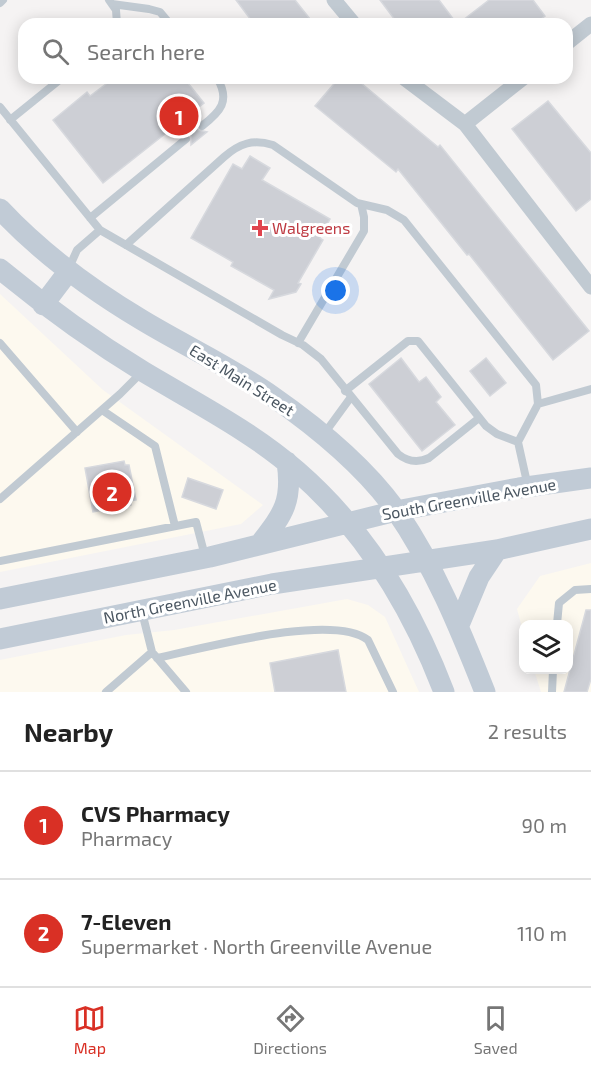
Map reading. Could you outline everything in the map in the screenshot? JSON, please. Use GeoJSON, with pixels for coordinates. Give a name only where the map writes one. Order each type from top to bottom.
{"type":"FeatureCollection","features":[{"type":"Feature","properties":{"kind":"main road","name":"East Main Street"},"geometry":{"type":"LineString","coordinates":[[0,209],[22,232],[68,272],[143,321],[271,395],[323,435],[365,475],[396,511],[426,561],[459,625],[485,692]]}},
{"type":"Feature","properties":{"kind":"main road"},"geometry":{"type":"LineString","coordinates":[[0,269],[43,305],[143,371],[241,429],[287,462],[317,489],[348,523],[382,568],[414,624],[444,692]]}},
{"type":"Feature","properties":{"kind":"main road"},"geometry":{"type":"LineString","coordinates":[[43,305],[68,272]]}},
{"type":"Feature","properties":{"kind":"main road"},"geometry":{"type":"LineString","coordinates":[[260,544],[279,520],[288,500],[287,462]]}},
{"type":"Feature","properties":{"kind":"main road","name":"South Greenville Avenue"},"geometry":{"type":"LineString","coordinates":[[348,523],[396,511],[591,478]]}},
{"type":"Feature","properties":{"kind":"main road"},"geometry":{"type":"LineString","coordinates":[[0,599],[205,558],[348,523]]}},
{"type":"Feature","properties":{"kind":"main road"},"geometry":{"type":"LineString","coordinates":[[382,568],[497,550],[591,529]]}},
{"type":"Feature","properties":{"kind":"main road"},"geometry":{"type":"LineString","coordinates":[[459,625],[479,578],[497,550]]}},
{"type":"Feature","properties":{"kind":"main road","name":"North Greenville Avenue"},"geometry":{"type":"LineString","coordinates":[[0,639],[272,584],[382,568]]}},
{"type":"Feature","properties":{"kind":"street"},"geometry":{"type":"LineString","coordinates":[[334,0],[349,18]]}},
{"type":"Feature","properties":{"kind":"street"},"geometry":{"type":"LineString","coordinates":[[573,38],[591,24]]}},
{"type":"Feature","properties":{"kind":"street"},"geometry":{"type":"LineString","coordinates":[[412,84],[465,124],[591,287]]}},
{"type":"Feature","properties":{"kind":"street"},"geometry":{"type":"LineString","coordinates":[[465,124],[515,84]]}},
{"type":"Feature","properties":{"kind":"lane"},"geometry":{"type":"LineString","coordinates":[[111,2],[116,10],[117,18]]}},
{"type":"Feature","properties":{"kind":"lane"},"geometry":{"type":"LineString","coordinates":[[111,2],[160,12],[166,18]]}},
{"type":"Feature","properties":{"kind":"lane"},"geometry":{"type":"LineString","coordinates":[[10,120],[55,84]]}},
{"type":"Feature","properties":{"kind":"lane"},"geometry":{"type":"LineString","coordinates":[[202,126],[219,113],[222,102],[220,84]]}},
{"type":"Feature","properties":{"kind":"lane"},"geometry":{"type":"LineString","coordinates":[[0,107],[100,230],[298,343],[321,359],[404,459],[421,462],[429,458],[479,418]]}},
{"type":"Feature","properties":{"kind":"lane"},"geometry":{"type":"LineString","coordinates":[[90,218],[186,139]]}},
{"type":"Feature","properties":{"kind":"lane"},"geometry":{"type":"LineString","coordinates":[[126,245],[234,147],[247,142],[273,145],[361,204],[387,210],[404,220],[536,385],[538,404],[518,442],[528,487]]}},
{"type":"Feature","properties":{"kind":"lane"},"geometry":{"type":"LineString","coordinates":[[298,343],[364,231],[361,204]]}},
{"type":"Feature","properties":{"kind":"lane"},"geometry":{"type":"LineString","coordinates":[[68,272],[77,250],[100,230]]}},
{"type":"Feature","properties":{"kind":"lane"},"geometry":{"type":"LineString","coordinates":[[323,435],[348,394],[408,341],[418,341],[479,418],[497,434],[518,442]]}},
{"type":"Feature","properties":{"kind":"lane"},"geometry":{"type":"LineString","coordinates":[[0,343],[77,432]]}},
{"type":"Feature","properties":{"kind":"lane"},"geometry":{"type":"LineString","coordinates":[[0,499],[143,371]]}},
{"type":"Feature","properties":{"kind":"lane"},"geometry":{"type":"LineString","coordinates":[[538,404],[591,389]]}},
{"type":"Feature","properties":{"kind":"lane"},"geometry":{"type":"LineString","coordinates":[[102,410],[155,446],[175,526]]}},
{"type":"Feature","properties":{"kind":"lane"},"geometry":{"type":"LineString","coordinates":[[0,561],[196,522],[205,558]]}},
{"type":"Feature","properties":{"kind":"lane"},"geometry":{"type":"LineString","coordinates":[[557,620],[559,603],[575,590],[591,589]]}},
{"type":"Feature","properties":{"kind":"lane"},"geometry":{"type":"LineString","coordinates":[[142,610],[154,655],[186,692]]}},
{"type":"Feature","properties":{"kind":"lane"},"geometry":{"type":"LineString","coordinates":[[106,692],[154,655],[314,629],[361,634],[368,640],[393,692]]}},
{"type":"Feature","properties":{"kind":"lane"},"geometry":{"type":"LineString","coordinates":[[552,692],[553,674]]}},
{"type":"Feature","properties":{"kind":"shaded area"},"geometry":{"type":"Polygon","coordinates":[[[0,294],[103,390],[263,505],[241,524],[0,572],[0,294]]]}},
{"type":"Feature","properties":{"kind":"shaded area"},"geometry":{"type":"Polygon","coordinates":[[[591,563],[591,692],[541,692],[535,674],[573,674],[573,620],[520,620],[517,609],[540,576],[591,563]]]}},
{"type":"Feature","properties":{"kind":"shaded area"},"geometry":{"type":"Polygon","coordinates":[[[347,599],[368,605],[385,617],[419,692],[0,692],[0,660],[126,635],[174,630],[347,599]]]}},
{"type":"Feature","properties":{"kind":"building"},"geometry":{"type":"Polygon","coordinates":[[[236,0],[295,0],[309,18],[250,18],[236,0]]]}},
{"type":"Feature","properties":{"kind":"building"},"geometry":{"type":"Polygon","coordinates":[[[380,0],[439,0],[452,18],[394,18],[380,0]]]}},
{"type":"Feature","properties":{"kind":"building"},"geometry":{"type":"Polygon","coordinates":[[[489,0],[533,0],[545,16],[542,18],[466,18],[489,0]]]}},
{"type":"Feature","properties":{"kind":"building"},"geometry":{"type":"Polygon","coordinates":[[[106,84],[189,84],[204,103],[191,113],[198,121],[196,126],[198,130],[207,132],[191,145],[191,136],[188,133],[182,134],[175,126],[103,183],[53,120],[87,92],[90,96],[106,84]]]}},
{"type":"Feature","properties":{"kind":"building"},"geometry":{"type":"Polygon","coordinates":[[[334,84],[362,84],[438,147],[440,145],[589,331],[553,360],[398,169],[396,172],[315,106],[334,84]]]}},
{"type":"Feature","properties":{"kind":"building"},"geometry":{"type":"Polygon","coordinates":[[[548,101],[591,153],[591,199],[576,211],[512,129],[548,101]]]}},
{"type":"Feature","properties":{"kind":"building","name":"Walgreens"},"geometry":{"type":"Polygon","coordinates":[[[250,156],[270,168],[262,180],[330,219],[320,238],[323,240],[298,283],[301,284],[296,292],[269,299],[274,290],[231,266],[233,262],[191,238],[233,164],[242,169],[250,156]]]}},
{"type":"Feature","properties":{"kind":"building"},"geometry":{"type":"Polygon","coordinates":[[[401,358],[419,382],[426,377],[441,397],[436,402],[455,425],[422,451],[369,384],[401,358]]]}},
{"type":"Feature","properties":{"kind":"building"},"geometry":{"type":"Polygon","coordinates":[[[486,358],[506,383],[490,396],[470,371],[486,358]]]}},
{"type":"Feature","properties":{"kind":"building"},"geometry":{"type":"Polygon","coordinates":[[[124,461],[125,465],[129,465],[136,500],[130,501],[131,505],[93,512],[85,468],[124,461]]]}},
{"type":"Feature","properties":{"kind":"building"},"geometry":{"type":"Polygon","coordinates":[[[188,478],[223,490],[216,509],[182,497],[188,478]]]}},
{"type":"Feature","properties":{"kind":"building"},"geometry":{"type":"Polygon","coordinates":[[[586,610],[591,610],[591,679],[587,692],[564,692],[569,674],[573,674],[573,658],[586,610]]]}},
{"type":"Feature","properties":{"kind":"building"},"geometry":{"type":"Polygon","coordinates":[[[338,650],[346,692],[275,692],[270,663],[338,650]]]}},
{"type":"Feature","properties":{"kind":"place","name":"CVS Pharmacy"},"geometry":{"type":"Point","coordinates":[179,116]}},
{"type":"Feature","properties":{"kind":"place","name":"Walgreens"},"geometry":{"type":"Point","coordinates":[260,228]}},
{"type":"Feature","properties":{"kind":"place","name":"7-Eleven"},"geometry":{"type":"Point","coordinates":[112,492]}}]}
